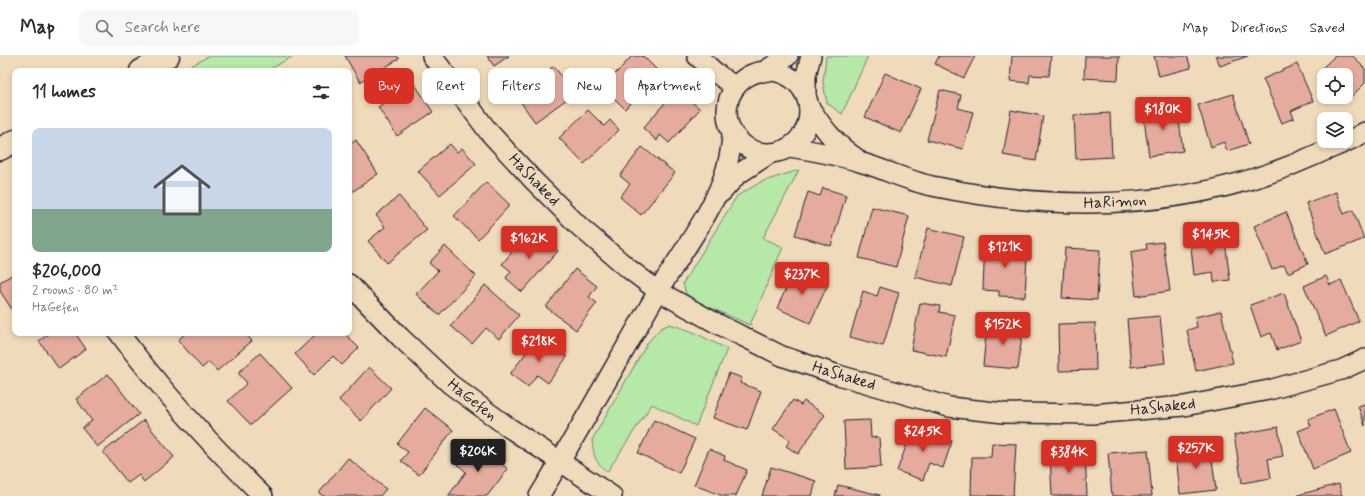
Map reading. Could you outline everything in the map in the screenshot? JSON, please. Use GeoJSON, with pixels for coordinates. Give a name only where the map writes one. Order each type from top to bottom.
{"type":"FeatureCollection","features":[{"type":"Feature","properties":{"kind":"main road"},"geometry":{"type":"LineString","coordinates":[[146,68],[168,56]]}},
{"type":"Feature","properties":{"kind":"main road"},"geometry":{"type":"LineString","coordinates":[[0,149],[12,143]]}},
{"type":"Feature","properties":{"kind":"street","name":"HaShaked"},"geometry":{"type":"LineString","coordinates":[[432,56],[488,132],[534,181],[580,227],[658,292],[782,356],[835,374],[949,407],[1004,413],[1092,414],[1184,406],[1269,390],[1341,370],[1365,359]]}},
{"type":"Feature","properties":{"kind":"street"},"geometry":{"type":"LineString","coordinates":[[697,56],[716,74],[735,87]]}},
{"type":"Feature","properties":{"kind":"street"},"geometry":{"type":"LineString","coordinates":[[763,72],[788,56]]}},
{"type":"Feature","properties":{"kind":"street"},"geometry":{"type":"LineString","coordinates":[[808,101],[798,83],[787,75],[773,71],[763,72],[746,77],[735,87],[730,97],[727,109],[728,121],[732,133],[739,142],[749,150],[769,154],[785,151],[790,148],[803,135],[809,122],[808,101],[806,75],[811,56]]}},
{"type":"Feature","properties":{"kind":"street","name":"HaRimon"},"geometry":{"type":"LineString","coordinates":[[808,101],[825,130],[846,151],[864,163]]}},
{"type":"Feature","properties":{"kind":"street"},"geometry":{"type":"LineString","coordinates":[[539,496],[658,292],[715,199],[728,165],[732,133]]}},
{"type":"Feature","properties":{"kind":"street","name":"HaRimon"},"geometry":{"type":"LineString","coordinates":[[790,148],[827,153],[864,163],[930,185],[971,193],[1069,204],[1167,199],[1215,190],[1255,179],[1302,162],[1363,133]]}},
{"type":"Feature","properties":{"kind":"street"},"geometry":{"type":"LineString","coordinates":[[715,199],[737,175],[769,154]]}},
{"type":"Feature","properties":{"kind":"street","name":"HaGefen"},"geometry":{"type":"LineString","coordinates":[[352,287],[400,338],[450,384],[508,428],[612,496]]}},
{"type":"Feature","properties":{"kind":"street"},"geometry":{"type":"LineString","coordinates":[[121,336],[164,389],[204,435],[263,496]]}},
{"type":"Feature","properties":{"kind":"green space"},"geometry":{"type":"Polygon","coordinates":[[[209,56],[293,56],[272,68],[187,68],[209,56]]]}},
{"type":"Feature","properties":{"kind":"green space"},"geometry":{"type":"Polygon","coordinates":[[[826,56],[868,56],[842,114],[827,103],[823,83],[826,56]]]}},
{"type":"Feature","properties":{"kind":"green space"},"geometry":{"type":"Polygon","coordinates":[[[799,170],[763,238],[783,247],[750,325],[702,304],[686,294],[683,283],[737,196],[761,182],[799,170]]]}},
{"type":"Feature","properties":{"kind":"green space"},"geometry":{"type":"Polygon","coordinates":[[[670,324],[691,331],[727,349],[696,426],[652,404],[607,472],[595,458],[592,440],[648,342],[661,328],[670,324]]]}},
{"type":"Feature","properties":{"kind":"building"},"geometry":{"type":"Polygon","coordinates":[[[345,56],[397,56],[399,59],[384,68],[364,68],[364,80],[360,82],[345,56]]]}},
{"type":"Feature","properties":{"kind":"building"},"geometry":{"type":"Polygon","coordinates":[[[487,56],[509,56],[494,66],[487,56]]]}},
{"type":"Feature","properties":{"kind":"building"},"geometry":{"type":"Polygon","coordinates":[[[632,56],[643,56],[655,68],[624,68],[624,104],[630,104],[625,109],[616,100],[616,73],[632,56]]]}},
{"type":"Feature","properties":{"kind":"building"},"geometry":{"type":"Polygon","coordinates":[[[939,56],[975,56],[964,78],[935,64],[939,56]]]}},
{"type":"Feature","properties":{"kind":"building"},"geometry":{"type":"Polygon","coordinates":[[[1012,56],[1051,56],[1049,76],[1030,75],[1029,83],[1010,81],[1012,56]]]}},
{"type":"Feature","properties":{"kind":"building"},"geometry":{"type":"Polygon","coordinates":[[[1085,56],[1119,56],[1118,80],[1084,78],[1085,56]]]}},
{"type":"Feature","properties":{"kind":"building"},"geometry":{"type":"Polygon","coordinates":[[[1154,56],[1187,56],[1191,68],[1159,76],[1154,56]]]}},
{"type":"Feature","properties":{"kind":"building"},"geometry":{"type":"Polygon","coordinates":[[[1216,56],[1248,56],[1220,66],[1216,56]]]}},
{"type":"Feature","properties":{"kind":"building"},"geometry":{"type":"Polygon","coordinates":[[[1335,56],[1353,56],[1365,69],[1365,83],[1353,95],[1353,68],[1322,68],[1335,56]]]}},
{"type":"Feature","properties":{"kind":"building"},"geometry":{"type":"Polygon","coordinates":[[[1297,64],[1313,101],[1291,111],[1294,118],[1282,123],[1263,79],[1297,64]]]}},
{"type":"Feature","properties":{"kind":"building"},"geometry":{"type":"Polygon","coordinates":[[[554,66],[563,79],[563,102],[535,122],[522,104],[555,104],[555,68],[551,68],[554,66]]]}},
{"type":"Feature","properties":{"kind":"building"},"geometry":{"type":"Polygon","coordinates":[[[885,73],[921,89],[901,133],[865,117],[885,73]]]}},
{"type":"Feature","properties":{"kind":"building"},"geometry":{"type":"Polygon","coordinates":[[[414,83],[422,95],[422,104],[428,104],[433,112],[397,136],[378,107],[382,104],[414,104],[414,83]]]}},
{"type":"Feature","properties":{"kind":"building"},"geometry":{"type":"Polygon","coordinates":[[[940,90],[961,95],[958,108],[973,112],[963,149],[927,140],[940,90]]]}},
{"type":"Feature","properties":{"kind":"building"},"geometry":{"type":"Polygon","coordinates":[[[1233,94],[1249,144],[1227,151],[1224,142],[1211,147],[1198,105],[1233,94]]]}},
{"type":"Feature","properties":{"kind":"building"},"geometry":{"type":"Polygon","coordinates":[[[664,104],[694,104],[700,109],[669,143],[660,135],[657,141],[643,128],[664,104]]]}},
{"type":"Feature","properties":{"kind":"building"},"geometry":{"type":"Polygon","coordinates":[[[1177,106],[1183,151],[1149,156],[1143,111],[1177,106]]]}},
{"type":"Feature","properties":{"kind":"building"},"geometry":{"type":"Polygon","coordinates":[[[588,110],[604,126],[610,120],[619,130],[584,164],[559,138],[588,110]]]}},
{"type":"Feature","properties":{"kind":"building"},"geometry":{"type":"Polygon","coordinates":[[[1011,110],[1043,116],[1036,161],[1003,155],[1011,110]]]}},
{"type":"Feature","properties":{"kind":"building"},"geometry":{"type":"Polygon","coordinates":[[[1110,113],[1112,157],[1076,159],[1074,115],[1110,113]]]}},
{"type":"Feature","properties":{"kind":"building"},"geometry":{"type":"Polygon","coordinates":[[[356,140],[378,174],[352,192],[352,143],[356,140]]]}},
{"type":"Feature","properties":{"kind":"building"},"geometry":{"type":"Polygon","coordinates":[[[450,144],[457,152],[462,148],[476,164],[440,195],[418,171],[450,144]]]}},
{"type":"Feature","properties":{"kind":"building"},"geometry":{"type":"Polygon","coordinates":[[[642,147],[675,173],[641,215],[620,197],[630,184],[620,176],[642,147]]]}},
{"type":"Feature","properties":{"kind":"building"},"geometry":{"type":"Polygon","coordinates":[[[486,182],[510,205],[478,239],[454,216],[486,182]]]}},
{"type":"Feature","properties":{"kind":"building"},"geometry":{"type":"Polygon","coordinates":[[[823,188],[846,195],[831,246],[795,235],[808,192],[820,196],[823,188]]]}},
{"type":"Feature","properties":{"kind":"building"},"geometry":{"type":"Polygon","coordinates":[[[1336,192],[1344,214],[1353,210],[1364,239],[1325,254],[1306,203],[1336,192]]]}},
{"type":"Feature","properties":{"kind":"building"},"geometry":{"type":"Polygon","coordinates":[[[399,196],[427,230],[387,263],[368,241],[385,227],[376,215],[399,196]]]}},
{"type":"Feature","properties":{"kind":"building"},"geometry":{"type":"Polygon","coordinates":[[[872,207],[909,216],[896,267],[859,258],[872,207]]]}},
{"type":"Feature","properties":{"kind":"building"},"geometry":{"type":"Polygon","coordinates":[[[1286,212],[1308,264],[1288,273],[1284,265],[1272,270],[1254,226],[1286,212]]]}},
{"type":"Feature","properties":{"kind":"building"},"geometry":{"type":"Polygon","coordinates":[[[532,228],[558,251],[522,292],[506,278],[511,271],[502,264],[532,228]]]}},
{"type":"Feature","properties":{"kind":"building"},"geometry":{"type":"Polygon","coordinates":[[[928,228],[964,237],[952,286],[915,277],[928,228]]]}},
{"type":"Feature","properties":{"kind":"building"},"geometry":{"type":"Polygon","coordinates":[[[1224,233],[1230,280],[1214,282],[1213,272],[1194,275],[1190,238],[1224,233]]]}},
{"type":"Feature","properties":{"kind":"building"},"geometry":{"type":"Polygon","coordinates":[[[985,241],[1019,242],[1019,254],[1027,254],[1025,297],[999,296],[999,291],[983,290],[985,241]]]}},
{"type":"Feature","properties":{"kind":"building"},"geometry":{"type":"Polygon","coordinates":[[[1163,242],[1170,291],[1136,296],[1131,252],[1147,249],[1146,244],[1163,242]]]}},
{"type":"Feature","properties":{"kind":"building"},"geometry":{"type":"Polygon","coordinates":[[[445,246],[476,276],[439,315],[416,294],[438,271],[429,263],[445,246]]]}},
{"type":"Feature","properties":{"kind":"building"},"geometry":{"type":"Polygon","coordinates":[[[1065,248],[1100,250],[1097,300],[1062,298],[1065,248]]]}},
{"type":"Feature","properties":{"kind":"building"},"geometry":{"type":"Polygon","coordinates":[[[575,269],[597,286],[589,297],[597,303],[576,330],[546,307],[575,269]]]}},
{"type":"Feature","properties":{"kind":"building"},"geometry":{"type":"Polygon","coordinates":[[[795,269],[828,284],[810,323],[777,308],[795,269]]]}},
{"type":"Feature","properties":{"kind":"building"},"geometry":{"type":"Polygon","coordinates":[[[12,275],[12,309],[0,291],[0,282],[12,275]]]}},
{"type":"Feature","properties":{"kind":"building"},"geometry":{"type":"Polygon","coordinates":[[[1326,276],[1330,285],[1341,280],[1359,321],[1326,336],[1304,286],[1326,276]]]}},
{"type":"Feature","properties":{"kind":"building"},"geometry":{"type":"Polygon","coordinates":[[[485,285],[519,315],[499,339],[486,328],[472,344],[451,326],[485,285]]]}},
{"type":"Feature","properties":{"kind":"building"},"geometry":{"type":"Polygon","coordinates":[[[880,287],[899,293],[883,346],[850,337],[863,291],[877,296],[880,287]]]}},
{"type":"Feature","properties":{"kind":"building"},"geometry":{"type":"Polygon","coordinates":[[[1284,293],[1301,341],[1277,350],[1271,333],[1261,337],[1250,305],[1284,293]]]}},
{"type":"Feature","properties":{"kind":"building"},"geometry":{"type":"Polygon","coordinates":[[[920,303],[940,306],[939,312],[955,315],[946,357],[911,350],[920,303]]]}},
{"type":"Feature","properties":{"kind":"building"},"geometry":{"type":"Polygon","coordinates":[[[1221,311],[1233,363],[1196,371],[1187,330],[1197,327],[1195,317],[1221,311]]]}},
{"type":"Feature","properties":{"kind":"building"},"geometry":{"type":"Polygon","coordinates":[[[1160,316],[1165,363],[1131,367],[1127,319],[1160,316]]]}},
{"type":"Feature","properties":{"kind":"building"},"geometry":{"type":"Polygon","coordinates":[[[1095,323],[1096,370],[1059,371],[1058,324],[1095,323]]]}},
{"type":"Feature","properties":{"kind":"building"},"geometry":{"type":"Polygon","coordinates":[[[987,324],[1023,327],[1018,369],[983,366],[987,324]]]}},
{"type":"Feature","properties":{"kind":"building"},"geometry":{"type":"Polygon","coordinates":[[[46,336],[77,336],[86,349],[59,369],[39,341],[46,336]]]}},
{"type":"Feature","properties":{"kind":"building"},"geometry":{"type":"Polygon","coordinates":[[[183,336],[248,336],[252,341],[217,371],[209,362],[202,368],[178,340],[183,336]]]}},
{"type":"Feature","properties":{"kind":"building"},"geometry":{"type":"Polygon","coordinates":[[[314,336],[347,336],[359,348],[342,365],[333,356],[314,375],[295,354],[314,336]]]}},
{"type":"Feature","properties":{"kind":"building"},"geometry":{"type":"Polygon","coordinates":[[[539,336],[567,357],[548,383],[537,375],[528,387],[510,374],[539,336]]]}},
{"type":"Feature","properties":{"kind":"building"},"geometry":{"type":"Polygon","coordinates":[[[260,353],[292,388],[251,425],[228,401],[247,383],[238,373],[260,353]]]}},
{"type":"Feature","properties":{"kind":"building"},"geometry":{"type":"Polygon","coordinates":[[[369,367],[391,388],[361,421],[339,400],[369,367]]]}},
{"type":"Feature","properties":{"kind":"building"},"geometry":{"type":"Polygon","coordinates":[[[729,373],[742,378],[740,383],[761,391],[747,430],[713,418],[729,373]]]}},
{"type":"Feature","properties":{"kind":"building"},"geometry":{"type":"Polygon","coordinates":[[[108,374],[139,414],[97,447],[82,428],[92,421],[76,399],[108,374]]]}},
{"type":"Feature","properties":{"kind":"building"},"geometry":{"type":"Polygon","coordinates":[[[793,400],[801,405],[804,401],[825,415],[798,454],[786,446],[790,440],[773,429],[793,400]]]}},
{"type":"Feature","properties":{"kind":"building"},"geometry":{"type":"Polygon","coordinates":[[[1365,404],[1365,426],[1358,406],[1365,404]]]}},
{"type":"Feature","properties":{"kind":"building"},"geometry":{"type":"Polygon","coordinates":[[[425,408],[453,430],[419,475],[401,461],[408,452],[397,444],[425,408]]]}},
{"type":"Feature","properties":{"kind":"building"},"geometry":{"type":"Polygon","coordinates":[[[1334,409],[1351,453],[1313,469],[1298,431],[1311,426],[1308,419],[1334,409]]]}},
{"type":"Feature","properties":{"kind":"building"},"geometry":{"type":"Polygon","coordinates":[[[144,420],[174,457],[144,482],[139,475],[128,483],[103,452],[144,420]]]}},
{"type":"Feature","properties":{"kind":"building"},"geometry":{"type":"Polygon","coordinates":[[[654,420],[695,439],[679,473],[638,453],[654,420]]]}},
{"type":"Feature","properties":{"kind":"building"},"geometry":{"type":"Polygon","coordinates":[[[870,420],[871,438],[879,437],[881,467],[846,469],[844,421],[870,420]]]}},
{"type":"Feature","properties":{"kind":"building"},"geometry":{"type":"Polygon","coordinates":[[[913,427],[952,441],[943,468],[929,463],[923,480],[897,471],[913,427]]]}},
{"type":"Feature","properties":{"kind":"building"},"geometry":{"type":"Polygon","coordinates":[[[1278,427],[1283,456],[1268,459],[1271,478],[1242,483],[1234,435],[1278,427]]]}},
{"type":"Feature","properties":{"kind":"building"},"geometry":{"type":"Polygon","coordinates":[[[473,441],[508,469],[487,496],[448,496],[466,472],[456,463],[473,441]]]}},
{"type":"Feature","properties":{"kind":"building"},"geometry":{"type":"Polygon","coordinates":[[[992,443],[1016,444],[1013,496],[971,495],[972,457],[991,457],[992,443]]]}},
{"type":"Feature","properties":{"kind":"building"},"geometry":{"type":"Polygon","coordinates":[[[1210,444],[1216,490],[1180,494],[1176,455],[1185,454],[1184,447],[1210,444]]]}},
{"type":"Feature","properties":{"kind":"building"},"geometry":{"type":"Polygon","coordinates":[[[709,449],[725,456],[724,460],[747,470],[736,496],[723,496],[694,485],[709,449]]]}},
{"type":"Feature","properties":{"kind":"building"},"geometry":{"type":"Polygon","coordinates":[[[1148,450],[1152,496],[1112,496],[1108,453],[1148,450]]]}},
{"type":"Feature","properties":{"kind":"building"},"geometry":{"type":"Polygon","coordinates":[[[1085,452],[1087,496],[1052,496],[1050,454],[1085,452]]]}},
{"type":"Feature","properties":{"kind":"building"},"geometry":{"type":"Polygon","coordinates":[[[348,458],[386,489],[380,496],[323,496],[319,493],[348,458]]]}},
{"type":"Feature","properties":{"kind":"building"},"geometry":{"type":"Polygon","coordinates":[[[771,467],[816,481],[812,496],[762,496],[771,467]]]}},
{"type":"Feature","properties":{"kind":"building"},"geometry":{"type":"Polygon","coordinates":[[[1339,484],[1342,496],[1298,496],[1298,495],[1339,484]]]}},
{"type":"Feature","properties":{"kind":"building"},"geometry":{"type":"Polygon","coordinates":[[[838,485],[880,495],[880,496],[835,496],[838,485]]]}}]}
